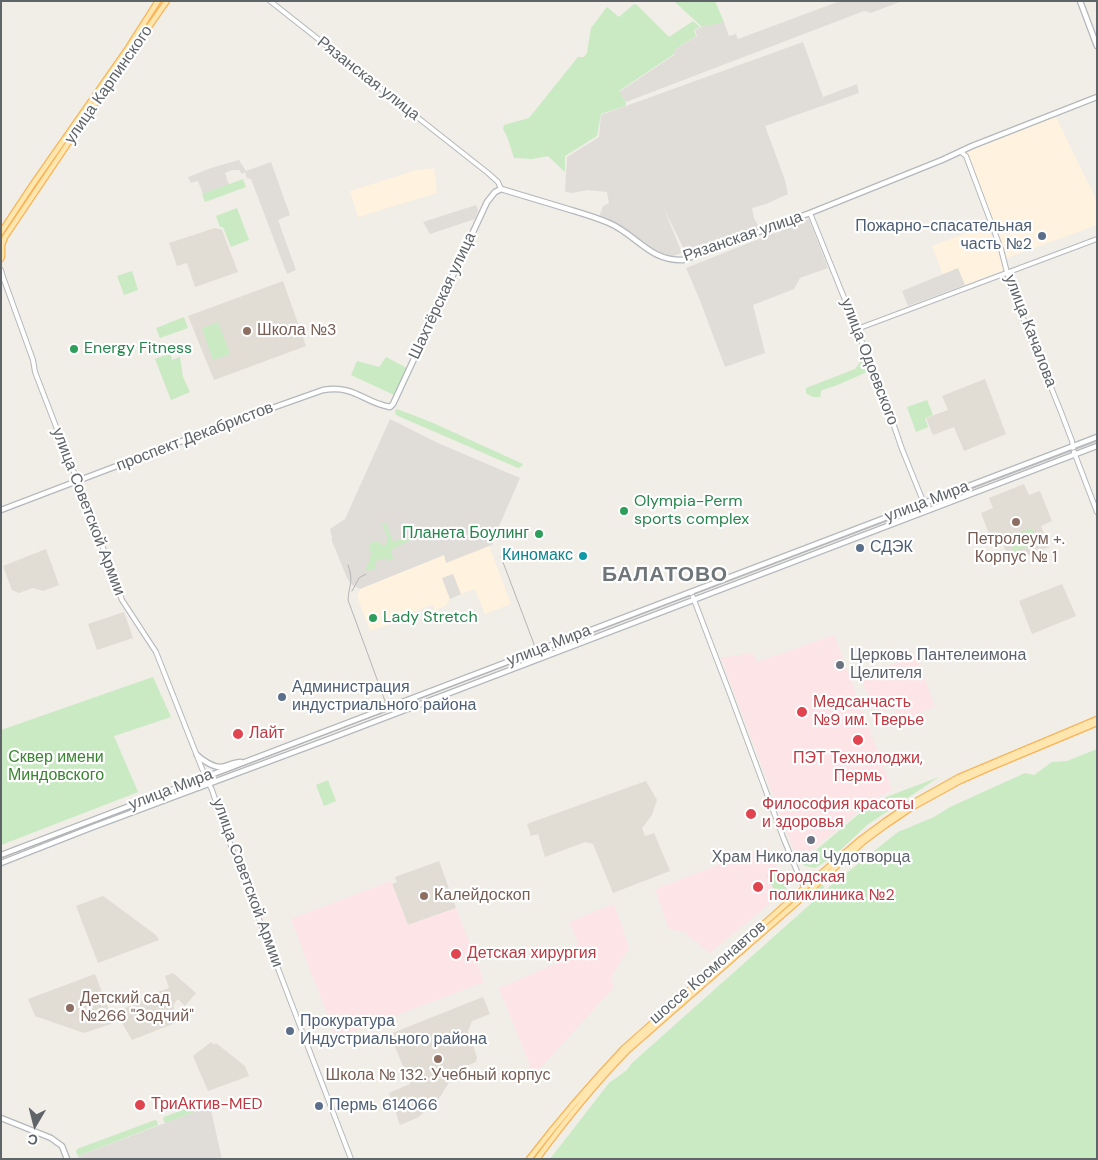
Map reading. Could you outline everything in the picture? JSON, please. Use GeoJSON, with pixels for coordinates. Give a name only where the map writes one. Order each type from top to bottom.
{"type":"FeatureCollection","features":[{"type":"Feature","properties":{"kind":"main road","name":"улица Карпинского"},"geometry":{"type":"LineString","coordinates":[[1,232],[128,48],[158,1]]}},
{"type":"Feature","properties":{"kind":"main road","name":"улица Карпинского"},"geometry":{"type":"LineString","coordinates":[[1,259],[5,237],[167,1]]}},
{"type":"Feature","properties":{"kind":"main road"},"geometry":{"type":"LineString","coordinates":[[1080,1],[1097,46]]}},
{"type":"Feature","properties":{"kind":"main road","name":"Рязанская улица"},"geometry":{"type":"LineString","coordinates":[[502,189],[608,222],[625,231],[658,256],[683,260],[810,213],[1097,97]]}},
{"type":"Feature","properties":{"kind":"main road"},"geometry":{"type":"LineString","coordinates":[[46,166],[47,169],[51,168]]}},
{"type":"Feature","properties":{"kind":"main road","name":"Шахтёрская улица"},"geometry":{"type":"LineString","coordinates":[[390,407],[486,202],[495,192],[502,189]]}},
{"type":"Feature","properties":{"kind":"main road","name":"проспект Декабристов"},"geometry":{"type":"LineString","coordinates":[[1,510],[323,390],[338,389],[350,391],[382,406],[390,407]]}},
{"type":"Feature","properties":{"kind":"main road","name":"улица Мира"},"geometry":{"type":"LineString","coordinates":[[1,855],[1097,437]]}},
{"type":"Feature","properties":{"kind":"main road","name":"улица Мира"},"geometry":{"type":"LineString","coordinates":[[1,863],[1097,446]]}},
{"type":"Feature","properties":{"kind":"main road","name":"шоссе Космонавтов"},"geometry":{"type":"LineString","coordinates":[[538,1159],[593,1088],[628,1050],[806,891],[861,839],[909,805],[959,778],[1097,719]]}},
{"type":"Feature","properties":{"kind":"main road","name":"шоссе Космонавтов"},"geometry":{"type":"LineString","coordinates":[[529,1159],[590,1085],[624,1048],[863,842],[911,808],[960,781],[1097,723]]}},
{"type":"Feature","properties":{"kind":"main road"},"geometry":{"type":"LineString","coordinates":[[197,755],[220,767],[235,762],[245,762]]}},
{"type":"Feature","properties":{"kind":"main road"},"geometry":{"type":"LineString","coordinates":[[1,1118],[51,1138],[62,1146],[68,1159]]}},
{"type":"Feature","properties":{"kind":"street","name":"Рязанская улица"},"geometry":{"type":"LineString","coordinates":[[270,1],[488,173],[498,182],[502,189]]}},
{"type":"Feature","properties":{"kind":"street","name":"улица Качалова"},"geometry":{"type":"LineString","coordinates":[[961,152],[966,156],[1001,249],[1015,296],[1061,412],[1072,441],[1072,447],[1097,512]]}},
{"type":"Feature","properties":{"kind":"street","name":"улица Одоевского"},"geometry":{"type":"LineString","coordinates":[[810,213],[884,396],[902,449],[927,511]]}},
{"type":"Feature","properties":{"kind":"street"},"geometry":{"type":"LineString","coordinates":[[857,329],[1097,240]]}},
{"type":"Feature","properties":{"kind":"street","name":"улица Советской Армии"},"geometry":{"type":"LineString","coordinates":[[1,270],[36,372],[122,600],[156,652],[205,777],[212,790],[236,860],[351,1159]]}},
{"type":"Feature","properties":{"kind":"street"},"geometry":{"type":"LineString","coordinates":[[690,592],[783,837],[806,891]]}},
{"type":"Feature","properties":{"kind":"shaded area"},"geometry":{"type":"Polygon","coordinates":[[[840,1],[902,1],[871,13],[864,11],[626,102],[619,92],[674,55],[675,49],[697,36],[695,30],[711,23],[724,22],[729,36],[736,34],[738,39],[840,1]]]}},
{"type":"Feature","properties":{"kind":"shaded area"},"geometry":{"type":"Polygon","coordinates":[[[803,42],[823,97],[857,84],[859,93],[765,126],[785,180],[788,194],[752,208],[754,218],[760,229],[686,253],[664,209],[682,253],[670,257],[652,249],[626,229],[599,217],[603,206],[609,203],[607,192],[588,190],[572,193],[565,192],[567,157],[599,137],[601,115],[803,42]]]}},
{"type":"Feature","properties":{"kind":"shaded area"},"geometry":{"type":"Polygon","coordinates":[[[1056,117],[1093,193],[1097,204],[1097,225],[1007,258],[967,153],[1056,117]]]}},
{"type":"Feature","properties":{"kind":"shaded area"},"geometry":{"type":"Polygon","coordinates":[[[239,160],[246,171],[271,162],[290,215],[278,220],[296,270],[287,274],[251,179],[247,178],[245,172],[242,174],[239,170],[232,170],[225,173],[229,185],[203,194],[198,181],[191,183],[188,177],[239,160]]]}},
{"type":"Feature","properties":{"kind":"shaded area"},"geometry":{"type":"Polygon","coordinates":[[[434,168],[437,193],[358,217],[350,191],[413,171],[434,168]]]}},
{"type":"Feature","properties":{"kind":"shaded area"},"geometry":{"type":"Polygon","coordinates":[[[476,205],[478,210],[475,219],[430,234],[423,222],[476,205]]]}},
{"type":"Feature","properties":{"kind":"shaded area"},"geometry":{"type":"Polygon","coordinates":[[[809,219],[828,268],[800,278],[794,289],[753,305],[765,353],[725,367],[686,268],[809,219]]]}},
{"type":"Feature","properties":{"kind":"shaded area"},"geometry":{"type":"Polygon","coordinates":[[[985,226],[988,227],[1003,270],[965,285],[958,268],[943,275],[932,246],[985,226]]]}},
{"type":"Feature","properties":{"kind":"shaded area"},"geometry":{"type":"Polygon","coordinates":[[[215,228],[222,230],[238,272],[195,287],[187,263],[177,266],[169,243],[215,228]]]}},
{"type":"Feature","properties":{"kind":"shaded area"},"geometry":{"type":"Polygon","coordinates":[[[958,268],[965,285],[908,306],[902,291],[958,268]]]}},
{"type":"Feature","properties":{"kind":"shaded area","name":"Школа №3"},"geometry":{"type":"Polygon","coordinates":[[[283,281],[306,346],[214,380],[188,316],[283,281]]]}},
{"type":"Feature","properties":{"kind":"shaded area"},"geometry":{"type":"Polygon","coordinates":[[[985,379],[1006,434],[964,451],[954,427],[933,435],[926,418],[948,410],[942,396],[985,379]]]}},
{"type":"Feature","properties":{"kind":"shaded area"},"geometry":{"type":"Polygon","coordinates":[[[390,419],[438,443],[520,478],[497,531],[491,537],[492,545],[446,563],[444,555],[360,589],[352,585],[347,578],[332,541],[330,529],[345,519],[390,419]]]}},
{"type":"Feature","properties":{"kind":"shaded area","name":"Петролеум +. Корпус № 1"},"geometry":{"type":"Polygon","coordinates":[[[1024,484],[1029,495],[1040,491],[1052,521],[1041,526],[1049,547],[1010,563],[1002,541],[993,544],[981,513],[993,508],[989,498],[1024,484]]]}},
{"type":"Feature","properties":{"kind":"shaded area"},"geometry":{"type":"Polygon","coordinates":[[[489,546],[511,604],[485,614],[475,589],[461,594],[453,574],[442,578],[450,599],[446,606],[435,610],[432,605],[403,616],[401,620],[370,631],[357,596],[360,589],[445,555],[447,562],[489,546]]]}},
{"type":"Feature","properties":{"kind":"shaded area"},"geometry":{"type":"Polygon","coordinates":[[[46,549],[59,585],[43,591],[33,588],[19,593],[12,590],[3,566],[46,549]]]}},
{"type":"Feature","properties":{"kind":"shaded area"},"geometry":{"type":"Polygon","coordinates":[[[453,574],[461,594],[450,599],[442,578],[453,574]]]}},
{"type":"Feature","properties":{"kind":"shaded area"},"geometry":{"type":"Polygon","coordinates":[[[1062,584],[1076,616],[1032,634],[1019,601],[1062,584]]]}},
{"type":"Feature","properties":{"kind":"shaded area"},"geometry":{"type":"Polygon","coordinates":[[[124,612],[133,638],[97,650],[88,624],[124,612]]]}},
{"type":"Feature","properties":{"kind":"shaded area","name":"Медсанчасть №9 им. Тверье"},"geometry":{"type":"Polygon","coordinates":[[[834,635],[892,790],[872,800],[798,861],[721,658],[752,653],[757,662],[834,635]]]}},
{"type":"Feature","properties":{"kind":"shaded area"},"geometry":{"type":"Polygon","coordinates":[[[916,656],[935,707],[901,720],[894,708],[877,713],[859,676],[916,656]]]}},
{"type":"Feature","properties":{"kind":"shaded area"},"geometry":{"type":"Polygon","coordinates":[[[646,781],[657,800],[652,815],[642,828],[645,836],[654,833],[670,871],[613,893],[593,844],[585,842],[545,857],[538,834],[531,836],[527,824],[646,781]]]}},
{"type":"Feature","properties":{"kind":"shaded area"},"geometry":{"type":"Polygon","coordinates":[[[768,846],[787,889],[710,953],[684,932],[669,929],[655,889],[768,846]]]}},
{"type":"Feature","properties":{"kind":"shaded area","name":"Калейдоскоп"},"geometry":{"type":"Polygon","coordinates":[[[439,861],[456,908],[408,925],[392,884],[397,882],[395,877],[439,861]]]}},
{"type":"Feature","properties":{"kind":"shaded area"},"geometry":{"type":"Polygon","coordinates":[[[391,881],[408,925],[456,908],[484,982],[336,1038],[291,919],[391,881]]]}},
{"type":"Feature","properties":{"kind":"shaded area"},"geometry":{"type":"Polygon","coordinates":[[[103,896],[156,935],[159,940],[98,963],[76,906],[103,896]]]}},
{"type":"Feature","properties":{"kind":"shaded area"},"geometry":{"type":"Polygon","coordinates":[[[614,904],[629,948],[611,977],[614,987],[534,1075],[499,988],[569,958],[578,941],[569,922],[614,904]]]}},
{"type":"Feature","properties":{"kind":"shaded area","name":"Детский сад №266 \"Зодчий\""},"geometry":{"type":"Polygon","coordinates":[[[173,973],[196,993],[185,1006],[178,999],[173,1005],[178,1022],[132,1040],[119,1018],[121,1016],[120,1010],[138,1003],[144,997],[169,988],[165,976],[173,973]]]}},
{"type":"Feature","properties":{"kind":"shaded area","name":"Детский сад №266 \"Зодчий\""},"geometry":{"type":"Polygon","coordinates":[[[95,974],[114,1023],[84,1033],[35,1016],[28,999],[95,974]]]}},
{"type":"Feature","properties":{"kind":"shaded area","name":"Школа № 132. Учебный корпус"},"geometry":{"type":"Polygon","coordinates":[[[483,997],[490,1014],[472,1021],[468,1031],[477,1057],[476,1062],[457,1070],[436,1103],[417,1118],[400,1125],[389,1093],[410,1084],[390,1034],[483,997]]]}},
{"type":"Feature","properties":{"kind":"shaded area"},"geometry":{"type":"Polygon","coordinates":[[[211,1042],[214,1045],[216,1043],[245,1066],[249,1076],[208,1091],[193,1056],[211,1042]]]}},
{"type":"Feature","properties":{"kind":"shaded area"},"geometry":{"type":"Polygon","coordinates":[[[210,1106],[222,1159],[79,1159],[78,1156],[210,1106]]]}},
{"type":"Feature","properties":{"kind":"green space"},"geometry":{"type":"Polygon","coordinates":[[[674,1],[715,1],[724,22],[702,27],[674,1]]]}},
{"type":"Feature","properties":{"kind":"green space"},"geometry":{"type":"Polygon","coordinates":[[[634,4],[669,37],[693,21],[700,27],[694,30],[696,36],[675,49],[674,54],[619,91],[626,103],[625,106],[601,114],[597,136],[565,156],[565,172],[548,156],[532,159],[514,158],[503,129],[504,125],[529,118],[578,57],[584,57],[587,53],[591,28],[607,7],[619,17],[634,4]]]}},
{"type":"Feature","properties":{"kind":"green space"},"geometry":{"type":"Polygon","coordinates":[[[243,179],[246,187],[205,202],[202,194],[243,179]]]}},
{"type":"Feature","properties":{"kind":"green space"},"geometry":{"type":"Polygon","coordinates":[[[237,208],[249,240],[231,247],[223,227],[220,227],[216,216],[237,208]]]}},
{"type":"Feature","properties":{"kind":"green space"},"geometry":{"type":"Polygon","coordinates":[[[132,271],[138,290],[124,295],[117,276],[132,271]]]}},
{"type":"Feature","properties":{"kind":"green space"},"geometry":{"type":"Polygon","coordinates":[[[184,317],[188,328],[160,338],[156,328],[184,317]]]}},
{"type":"Feature","properties":{"kind":"green space"},"geometry":{"type":"Polygon","coordinates":[[[218,322],[230,354],[213,360],[202,328],[218,322]]]}},
{"type":"Feature","properties":{"kind":"green space"},"geometry":{"type":"Polygon","coordinates":[[[168,354],[171,355],[172,360],[180,357],[183,377],[190,392],[171,400],[155,359],[168,354]]]}},
{"type":"Feature","properties":{"kind":"green space"},"geometry":{"type":"Polygon","coordinates":[[[386,357],[407,368],[394,395],[351,375],[357,361],[379,367],[386,357]]]}},
{"type":"Feature","properties":{"kind":"green space"},"geometry":{"type":"Polygon","coordinates":[[[860,360],[863,360],[867,372],[822,390],[821,397],[813,397],[806,393],[806,388],[855,369],[860,360]]]}},
{"type":"Feature","properties":{"kind":"green space"},"geometry":{"type":"Polygon","coordinates":[[[927,400],[933,415],[925,418],[928,427],[916,432],[907,407],[927,400]]]}},
{"type":"Feature","properties":{"kind":"green space"},"geometry":{"type":"Polygon","coordinates":[[[397,409],[431,422],[523,464],[518,468],[396,415],[395,411],[397,409]]]}},
{"type":"Feature","properties":{"kind":"green space"},"geometry":{"type":"Polygon","coordinates":[[[386,523],[393,542],[412,535],[412,539],[391,550],[393,559],[388,561],[386,558],[376,561],[375,569],[367,571],[366,568],[371,554],[370,543],[377,541],[385,545],[387,540],[382,524],[386,523]]]}},
{"type":"Feature","properties":{"kind":"green space"},"geometry":{"type":"Polygon","coordinates":[[[1032,528],[1038,542],[1014,552],[1008,538],[1032,528]]]}},
{"type":"Feature","properties":{"kind":"green space","name":"Сквер имени Миндовского"},"geometry":{"type":"Polygon","coordinates":[[[153,677],[171,717],[114,736],[138,792],[1,845],[1,730],[153,677]]]}},
{"type":"Feature","properties":{"kind":"green space"},"geometry":{"type":"Polygon","coordinates":[[[1097,749],[1097,1159],[550,1159],[609,1083],[627,1070],[632,1063],[815,900],[812,893],[822,884],[824,887],[823,892],[898,832],[934,817],[950,807],[1025,773],[1034,775],[1052,762],[1067,761],[1097,749]]]}},
{"type":"Feature","properties":{"kind":"green space"},"geometry":{"type":"Polygon","coordinates":[[[939,777],[867,825],[834,856],[815,868],[801,863],[873,802],[939,777]]]}},
{"type":"Feature","properties":{"kind":"green space"},"geometry":{"type":"Polygon","coordinates":[[[328,780],[336,801],[324,806],[316,785],[328,780]]]}},
{"type":"Feature","properties":{"kind":"green space"},"geometry":{"type":"Polygon","coordinates":[[[778,869],[788,892],[781,896],[774,890],[767,876],[778,869]]]}},
{"type":"Feature","properties":{"kind":"green space"},"geometry":{"type":"Polygon","coordinates":[[[209,1100],[210,1106],[165,1123],[163,1119],[164,1117],[209,1100]]]}},
{"type":"Feature","properties":{"kind":"green space"},"geometry":{"type":"Polygon","coordinates":[[[155,1120],[158,1125],[78,1156],[76,1152],[77,1149],[155,1120]]]}},
{"type":"Feature","properties":{"kind":"tram line"},"geometry":{"type":"LineString","coordinates":[[1,858],[1097,441]]}},
{"type":"Feature","properties":{"kind":"tram line"},"geometry":{"type":"LineString","coordinates":[[501,557],[534,644],[534,652],[528,659]]}},
{"type":"Feature","properties":{"kind":"tram line"},"geometry":{"type":"LineString","coordinates":[[348,565],[351,579],[348,600],[385,701],[384,709],[379,714]]}},
{"type":"Feature","properties":{"kind":"tram line"},"geometry":{"type":"LineString","coordinates":[[352,591],[359,578],[366,574]]}},
{"type":"Feature","properties":{"kind":"place","name":"Пожарно-спасательная часть №2"},"geometry":{"type":"Point","coordinates":[1042,236]}},
{"type":"Feature","properties":{"kind":"place","name":"Школа №3"},"geometry":{"type":"Point","coordinates":[247,331]}},
{"type":"Feature","properties":{"kind":"place","name":"Energy Fitness"},"geometry":{"type":"Point","coordinates":[74,349]}},
{"type":"Feature","properties":{"kind":"place","name":"Olympia-Perm sports complex"},"geometry":{"type":"Point","coordinates":[624,511]}},
{"type":"Feature","properties":{"kind":"place","name":"Петролеум +. Корпус № 1"},"geometry":{"type":"Point","coordinates":[1016,522]}},
{"type":"Feature","properties":{"kind":"place","name":"Планета Боулинг"},"geometry":{"type":"Point","coordinates":[539,534]}},
{"type":"Feature","properties":{"kind":"place","name":"СДЭК"},"geometry":{"type":"Point","coordinates":[860,548]}},
{"type":"Feature","properties":{"kind":"place","name":"Киномакс"},"geometry":{"type":"Point","coordinates":[583,556]}},
{"type":"Feature","properties":{"kind":"place","name":"Lady Stretch"},"geometry":{"type":"Point","coordinates":[373,618]}},
{"type":"Feature","properties":{"kind":"place","name":"Церковь Пантелеимона Целителя"},"geometry":{"type":"Point","coordinates":[840,665]}},
{"type":"Feature","properties":{"kind":"place","name":"Администрация индустриального района"},"geometry":{"type":"Point","coordinates":[282,697]}},
{"type":"Feature","properties":{"kind":"place","name":"Медсанчасть №9 им. Тверье"},"geometry":{"type":"Point","coordinates":[802,712]}},
{"type":"Feature","properties":{"kind":"place","name":"Лайт"},"geometry":{"type":"Point","coordinates":[238,734]}},
{"type":"Feature","properties":{"kind":"place","name":"ПЭТ Технолоджи, Пермь"},"geometry":{"type":"Point","coordinates":[858,740]}},
{"type":"Feature","properties":{"kind":"place","name":"Философия красоты и здоровья"},"geometry":{"type":"Point","coordinates":[751,814]}},
{"type":"Feature","properties":{"kind":"place","name":"Храм Николая Чудотворца"},"geometry":{"type":"Point","coordinates":[811,840]}},
{"type":"Feature","properties":{"kind":"place","name":"Городская поликлиника №2"},"geometry":{"type":"Point","coordinates":[758,887]}},
{"type":"Feature","properties":{"kind":"place","name":"Калейдоскоп"},"geometry":{"type":"Point","coordinates":[424,896]}},
{"type":"Feature","properties":{"kind":"place","name":"Детская хирургия"},"geometry":{"type":"Point","coordinates":[456,954]}},
{"type":"Feature","properties":{"kind":"place","name":"Детский сад №266 \"Зодчий\""},"geometry":{"type":"Point","coordinates":[70,1008]}},
{"type":"Feature","properties":{"kind":"place","name":"Прокуратура Индустриального района"},"geometry":{"type":"Point","coordinates":[290,1031]}},
{"type":"Feature","properties":{"kind":"place","name":"Школа № 132. Учебный корпус"},"geometry":{"type":"Point","coordinates":[438,1059]}},
{"type":"Feature","properties":{"kind":"place","name":"ТриАктив-MED"},"geometry":{"type":"Point","coordinates":[140,1105]}},
{"type":"Feature","properties":{"kind":"place","name":"Пермь 614066"},"geometry":{"type":"Point","coordinates":[319,1106]}},
{"type":"Feature","properties":{"kind":"district","name":"БАЛАТОВО"},"geometry":{"type":"Point","coordinates":[665,575]}}]}
